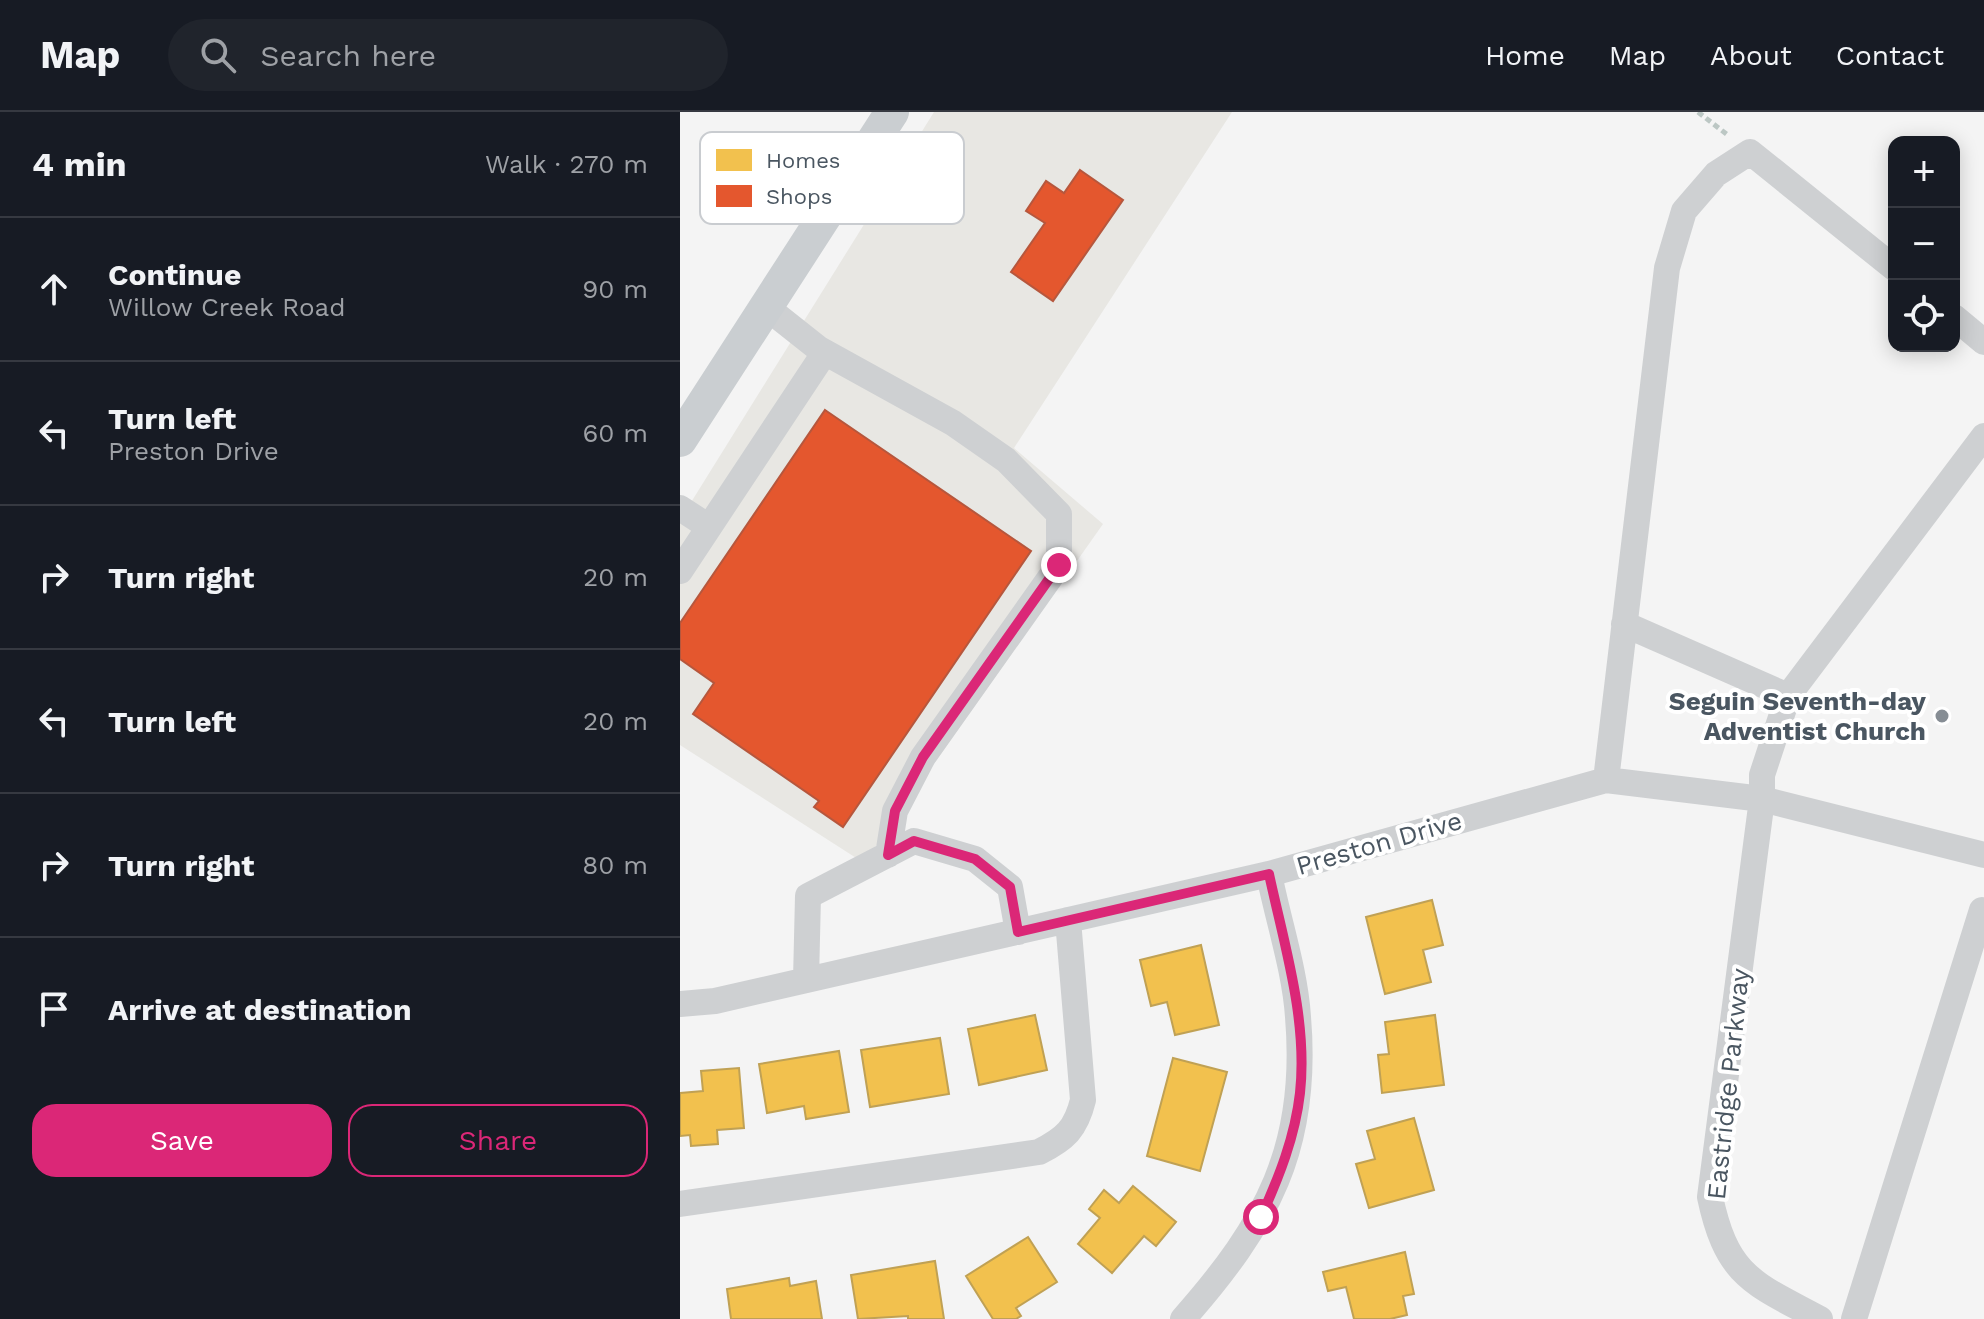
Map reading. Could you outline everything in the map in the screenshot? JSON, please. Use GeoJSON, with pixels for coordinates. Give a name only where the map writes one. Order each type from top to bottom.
{"type":"FeatureCollection","features":[{"type":"Feature","properties":{"kind":"main road"},"geometry":{"type":"LineString","coordinates":[[879,132],[892,112]]}},
{"type":"Feature","properties":{"kind":"main road"},"geometry":{"type":"LineString","coordinates":[[680,440],[820,224]]}},
{"type":"Feature","properties":{"kind":"street"},"geometry":{"type":"LineString","coordinates":[[1606,780],[1667,268],[1684,211],[1716,174],[1750,152],[1888,263]]}},
{"type":"Feature","properties":{"kind":"street"},"geometry":{"type":"LineString","coordinates":[[766,307],[825,352],[953,423],[1006,460],[1059,514],[1059,565],[923,757],[895,811],[888,855]]}},
{"type":"Feature","properties":{"kind":"street"},"geometry":{"type":"LineString","coordinates":[[1960,322],[1984,342]]}},
{"type":"Feature","properties":{"kind":"street"},"geometry":{"type":"LineString","coordinates":[[680,571],[825,352]]}},
{"type":"Feature","properties":{"kind":"street","name":"Eastridge Parkway"},"geometry":{"type":"LineString","coordinates":[[1820,1319],[1754,1284],[1728,1256],[1710,1197],[1762,799],[1762,775],[1788,696],[1984,436]]}},
{"type":"Feature","properties":{"kind":"street"},"geometry":{"type":"LineString","coordinates":[[680,508],[709,527]]}},
{"type":"Feature","properties":{"kind":"street"},"geometry":{"type":"LineString","coordinates":[[1624,624],[1788,696]]}},
{"type":"Feature","properties":{"kind":"street","name":"Preston Drive"},"geometry":{"type":"LineString","coordinates":[[680,1004],[715,1001],[1269,874],[1606,780],[1762,799],[1984,855]]}},
{"type":"Feature","properties":{"kind":"street"},"geometry":{"type":"LineString","coordinates":[[806,980],[808,896],[914,841],[975,859],[1010,887],[1018,932]]}},
{"type":"Feature","properties":{"kind":"street"},"geometry":{"type":"LineString","coordinates":[[1183,1319],[1228,1268],[1261,1217],[1284,1165],[1300,1093],[1298,1014],[1269,874]]}},
{"type":"Feature","properties":{"kind":"street"},"geometry":{"type":"LineString","coordinates":[[1854,1319],[1982,910]]}},
{"type":"Feature","properties":{"kind":"street"},"geometry":{"type":"LineString","coordinates":[[680,1204],[1039,1152],[1063,1140],[1078,1123],[1083,1100],[1068,920]]}},
{"type":"Feature","properties":{"kind":"path"},"geometry":{"type":"LineString","coordinates":[[1698,112],[1750,152]]}},
{"type":"Feature","properties":{"kind":"shaded area"},"geometry":{"type":"Polygon","coordinates":[[[934,112],[1232,112],[1014,448],[1103,524],[864,863],[680,745],[680,520],[864,224],[964,224],[964,132],[922,132],[934,112]]]}},
{"type":"Feature","properties":{"kind":"building: Homes"},"geometry":{"type":"Polygon","coordinates":[[[1432,900],[1443,945],[1423,950],[1431,982],[1385,994],[1366,917],[1432,900]]]}},
{"type":"Feature","properties":{"kind":"building: Homes"},"geometry":{"type":"Polygon","coordinates":[[[1201,945],[1219,1025],[1175,1035],[1167,1002],[1151,1006],[1140,960],[1201,945]]]}},
{"type":"Feature","properties":{"kind":"building: Homes"},"geometry":{"type":"Polygon","coordinates":[[[1035,1015],[1047,1070],[979,1085],[968,1029],[1035,1015]]]}},
{"type":"Feature","properties":{"kind":"building: Homes"},"geometry":{"type":"Polygon","coordinates":[[[1435,1015],[1444,1085],[1382,1093],[1378,1055],[1389,1054],[1385,1022],[1435,1015]]]}},
{"type":"Feature","properties":{"kind":"building: Homes"},"geometry":{"type":"Polygon","coordinates":[[[940,1038],[949,1094],[870,1107],[861,1050],[940,1038]]]}},
{"type":"Feature","properties":{"kind":"building: Homes"},"geometry":{"type":"Polygon","coordinates":[[[839,1051],[849,1112],[806,1119],[804,1106],[767,1113],[759,1064],[839,1051]]]}},
{"type":"Feature","properties":{"kind":"building: Homes"},"geometry":{"type":"Polygon","coordinates":[[[1173,1058],[1227,1072],[1200,1171],[1147,1156],[1173,1058]]]}},
{"type":"Feature","properties":{"kind":"building: Homes"},"geometry":{"type":"Polygon","coordinates":[[[739,1068],[744,1128],[717,1130],[718,1144],[691,1146],[690,1135],[680,1136],[680,1093],[703,1091],[701,1071],[739,1068]]]}},
{"type":"Feature","properties":{"kind":"building: Homes"},"geometry":{"type":"Polygon","coordinates":[[[1414,1118],[1434,1190],[1369,1208],[1356,1164],[1375,1159],[1367,1131],[1414,1118]]]}},
{"type":"Feature","properties":{"kind":"building: Homes"},"geometry":{"type":"Polygon","coordinates":[[[1133,1186],[1176,1222],[1156,1246],[1144,1236],[1112,1273],[1078,1244],[1100,1218],[1089,1209],[1104,1190],[1119,1203],[1133,1186]]]}},
{"type":"Feature","properties":{"kind":"building: Homes"},"geometry":{"type":"Polygon","coordinates":[[[1028,1237],[1057,1282],[1016,1308],[1021,1316],[1016,1319],[993,1319],[966,1276],[1028,1237]]]}},
{"type":"Feature","properties":{"kind":"building: Homes"},"geometry":{"type":"Polygon","coordinates":[[[1405,1252],[1414,1294],[1403,1296],[1407,1315],[1390,1319],[1354,1319],[1346,1287],[1328,1291],[1323,1272],[1405,1252]]]}},
{"type":"Feature","properties":{"kind":"building: Homes"},"geometry":{"type":"Polygon","coordinates":[[[935,1261],[944,1319],[908,1319],[908,1316],[858,1319],[851,1275],[935,1261]]]}},
{"type":"Feature","properties":{"kind":"building: Homes"},"geometry":{"type":"Polygon","coordinates":[[[789,1278],[790,1286],[816,1281],[822,1319],[731,1319],[727,1289],[789,1278]]]}},
{"type":"Feature","properties":{"kind":"building: Shops"},"geometry":{"type":"Polygon","coordinates":[[[1080,170],[1123,200],[1053,301],[1011,272],[1045,223],[1026,211],[1046,181],[1064,193],[1080,170]]]}},
{"type":"Feature","properties":{"kind":"building: Shops"},"geometry":{"type":"Polygon","coordinates":[[[825,410],[1031,551],[843,827],[814,807],[819,801],[693,714],[714,683],[680,659],[680,623],[825,410]]]}},
{"type":"Feature","properties":{"kind":"place","name":"Seguin Seventh-day Adventist Church"},"geometry":{"type":"Point","coordinates":[1942,716]}},
{"type":"Feature","properties":{"kind":"route"},"geometry":{"type":"LineString","coordinates":[[1059,565],[1000,644],[961,706],[923,757],[895,811],[888,855],[914,841],[975,859],[1010,887],[1018,932],[1269,874],[1298,1014],[1300,1093],[1284,1165],[1261,1217]]}}]}
